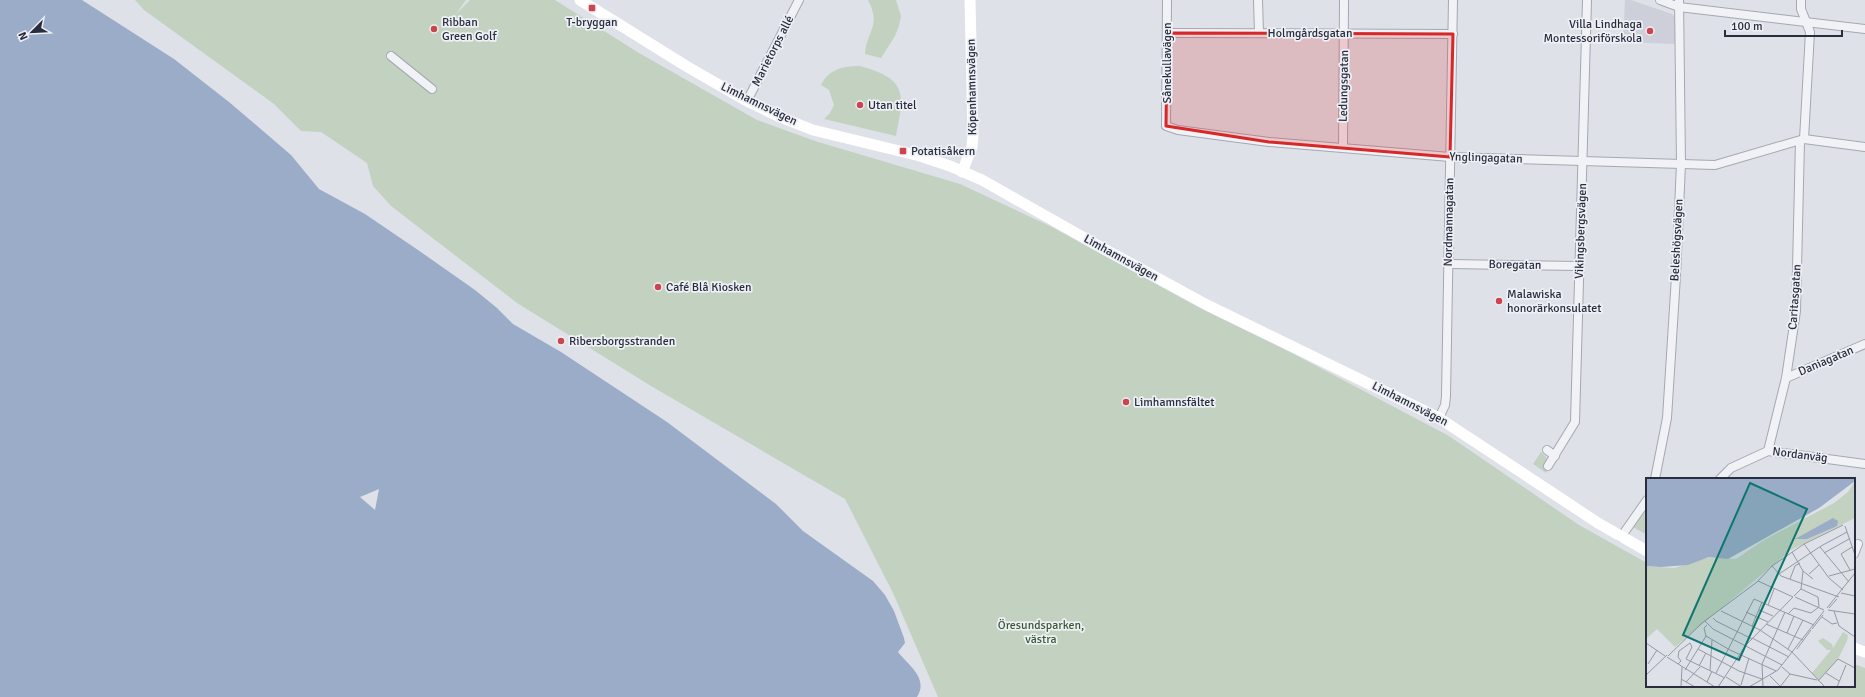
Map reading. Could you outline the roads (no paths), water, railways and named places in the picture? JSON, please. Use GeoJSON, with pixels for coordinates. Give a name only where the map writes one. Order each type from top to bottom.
{"type":"FeatureCollection","features":[{"type":"Feature","properties":{"kind":"main road","name":"Limhamnsvägen"},"geometry":{"type":"LineString","coordinates":[[580,0],[686,66],[747,101],[780,117],[813,130],[920,156],[950,166],[982,180],[1207,305],[1439,418],[1468,435],[1598,523],[1646,550]]}},
{"type":"Feature","properties":{"kind":"main road","name":"Köpenhamnsvägen"},"geometry":{"type":"LineString","coordinates":[[962,172],[972,147],[973,135],[970,0]]}},
{"type":"Feature","properties":{"kind":"main road"},"geometry":{"type":"LineString","coordinates":[[1855,648],[1865,652]]}},
{"type":"Feature","properties":{"kind":"street","name":"Marietorps allé"},"geometry":{"type":"LineString","coordinates":[[747,101],[799,0]]}},
{"type":"Feature","properties":{"kind":"street","name":"Sånekullavägen"},"geometry":{"type":"LineString","coordinates":[[1166,126],[1167,0]]}},
{"type":"Feature","properties":{"kind":"street"},"geometry":{"type":"LineString","coordinates":[[1258,0],[1258,33]]}},
{"type":"Feature","properties":{"kind":"street","name":"Ledungsgatan"},"geometry":{"type":"LineString","coordinates":[[1343,147],[1345,33],[1344,0]]}},
{"type":"Feature","properties":{"kind":"street","name":"Nordmannagatan"},"geometry":{"type":"LineString","coordinates":[[1439,418],[1445,405],[1446,396],[1453,0]]}},
{"type":"Feature","properties":{"kind":"street","name":"Vikingsbergsvägen"},"geometry":{"type":"LineString","coordinates":[[1548,466],[1575,422],[1587,0]]}},
{"type":"Feature","properties":{"kind":"street"},"geometry":{"type":"LineString","coordinates":[[1660,0],[1865,29]]}},
{"type":"Feature","properties":{"kind":"street","name":"Caritasgatan"},"geometry":{"type":"LineString","coordinates":[[1768,451],[1786,378],[1796,311],[1802,140],[1810,32],[1801,9],[1801,0]]}},
{"type":"Feature","properties":{"kind":"street","name":"Beleshögsvägen"},"geometry":{"type":"LineString","coordinates":[[1655,478],[1668,418],[1681,164],[1679,3]]}},
{"type":"Feature","properties":{"kind":"street","name":"Holmgårdsgatan"},"geometry":{"type":"LineString","coordinates":[[1167,33],[1453,34]]}},
{"type":"Feature","properties":{"kind":"street"},"geometry":{"type":"LineString","coordinates":[[390,56],[432,90]]}},
{"type":"Feature","properties":{"kind":"street","name":"Ynglingagatan"},"geometry":{"type":"LineString","coordinates":[[1166,126],[1178,130],[1269,142],[1450,157],[1681,164],[1719,164],[1802,140]]}},
{"type":"Feature","properties":{"kind":"street"},"geometry":{"type":"LineString","coordinates":[[1802,140],[1865,148]]}},
{"type":"Feature","properties":{"kind":"street","name":"Boregatan"},"geometry":{"type":"LineString","coordinates":[[1449,264],[1580,266]]}},
{"type":"Feature","properties":{"kind":"street","name":"Daniagatan"},"geometry":{"type":"LineString","coordinates":[[1786,378],[1865,344]]}},
{"type":"Feature","properties":{"kind":"street"},"geometry":{"type":"LineString","coordinates":[[1546,450],[1555,456]]}},
{"type":"Feature","properties":{"kind":"street","name":"Nordanväg"},"geometry":{"type":"LineString","coordinates":[[1721,478],[1731,468],[1768,451],[1865,464]]}},
{"type":"Feature","properties":{"kind":"street"},"geometry":{"type":"LineString","coordinates":[[1621,537],[1646,501]]}},
{"type":"Feature","properties":{"kind":"street"},"geometry":{"type":"LineString","coordinates":[[1855,552],[1858,544]]}},
{"type":"Feature","properties":{"kind":"water"},"geometry":{"type":"Polygon","coordinates":[[[0,0],[82,0],[174,59],[229,102],[291,155],[319,189],[365,214],[418,250],[475,290],[497,308],[513,324],[561,352],[667,422],[776,504],[803,531],[873,581],[885,595],[894,611],[904,638],[905,643],[898,652],[912,667],[919,678],[920,690],[917,697],[0,697],[0,0]]]}},
{"type":"Feature","properties":{"kind":"place","name":"T-bryggan"},"geometry":{"type":"Point","coordinates":[592,8]}},
{"type":"Feature","properties":{"kind":"place","name":"Ribban Green Golf"},"geometry":{"type":"Point","coordinates":[434,29]}},
{"type":"Feature","properties":{"kind":"place","name":"Villa Lindhaga Montessoriförskola"},"geometry":{"type":"Point","coordinates":[1650,31]}},
{"type":"Feature","properties":{"kind":"place","name":"Utan titel"},"geometry":{"type":"Point","coordinates":[860,105]}},
{"type":"Feature","properties":{"kind":"place","name":"Potatisåkern"},"geometry":{"type":"Point","coordinates":[903,151]}},
{"type":"Feature","properties":{"kind":"place","name":"Café Blå Kiosken"},"geometry":{"type":"Point","coordinates":[658,287]}},
{"type":"Feature","properties":{"kind":"place","name":"Malawiska honorärkonsulatet"},"geometry":{"type":"Point","coordinates":[1499,301]}},
{"type":"Feature","properties":{"kind":"place","name":"Ribersborgsstranden"},"geometry":{"type":"Point","coordinates":[561,341]}},
{"type":"Feature","properties":{"kind":"place","name":"Limhamnsfältet"},"geometry":{"type":"Point","coordinates":[1126,402]}},
{"type":"Feature","properties":{"kind":"park label","name":"Öresundsparken, västra"},"geometry":{"type":"Point","coordinates":[1041,632]}}]}
